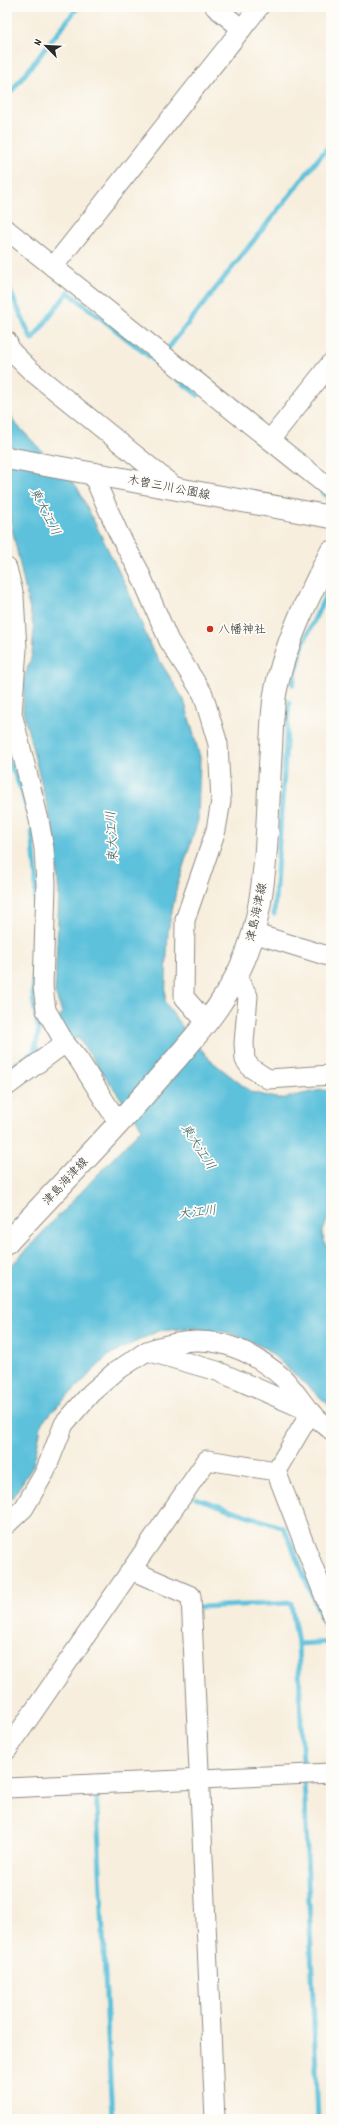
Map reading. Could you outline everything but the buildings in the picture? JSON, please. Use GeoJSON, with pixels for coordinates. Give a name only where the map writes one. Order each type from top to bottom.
{"type":"FeatureCollection","features":[{"type":"Feature","properties":{"kind":"main road","name":"木曽三川公園線"},"geometry":{"type":"LineString","coordinates":[[7,458],[331,517]]}},
{"type":"Feature","properties":{"kind":"main road","name":"津島海津線"},"geometry":{"type":"LineString","coordinates":[[7,1242],[122,1120],[200,1022],[227,995],[236,978],[253,933],[263,876],[276,690],[288,646],[307,600],[331,552]]}},
{"type":"Feature","properties":{"kind":"street"},"geometry":{"type":"LineString","coordinates":[[215,7],[242,29]]}},
{"type":"Feature","properties":{"kind":"street"},"geometry":{"type":"LineString","coordinates":[[53,266],[259,7]]}},
{"type":"Feature","properties":{"kind":"street"},"geometry":{"type":"LineString","coordinates":[[7,230],[331,489]]}},
{"type":"Feature","properties":{"kind":"street"},"geometry":{"type":"LineString","coordinates":[[7,341],[11,351],[30,370],[176,488]]}},
{"type":"Feature","properties":{"kind":"street"},"geometry":{"type":"LineString","coordinates":[[270,440],[331,363]]}},
{"type":"Feature","properties":{"kind":"street"},"geometry":{"type":"LineString","coordinates":[[86,472],[169,641],[203,694],[218,744],[221,801],[216,830],[185,920],[184,997],[200,1022]]}},
{"type":"Feature","properties":{"kind":"street"},"geometry":{"type":"LineString","coordinates":[[7,568],[14,596],[12,639],[12,713],[39,820],[44,849],[46,884],[43,987],[46,1010],[65,1043],[80,1060],[122,1120]]}},
{"type":"Feature","properties":{"kind":"street"},"geometry":{"type":"LineString","coordinates":[[253,933],[331,957]]}},
{"type":"Feature","properties":{"kind":"street"},"geometry":{"type":"LineString","coordinates":[[236,978],[248,996],[244,1044],[245,1060],[251,1068],[268,1079],[331,1075]]}},
{"type":"Feature","properties":{"kind":"street"},"geometry":{"type":"LineString","coordinates":[[7,1086],[65,1043]]}},
{"type":"Feature","properties":{"kind":"street"},"geometry":{"type":"LineString","coordinates":[[7,1524],[24,1508],[41,1478],[64,1424],[91,1393],[115,1372],[147,1350],[165,1344],[199,1339],[229,1345],[259,1360],[284,1379],[311,1412],[331,1430]]}},
{"type":"Feature","properties":{"kind":"street"},"geometry":{"type":"LineString","coordinates":[[147,1350],[217,1371],[311,1412]]}},
{"type":"Feature","properties":{"kind":"street"},"geometry":{"type":"LineString","coordinates":[[276,1471],[311,1412]]}},
{"type":"Feature","properties":{"kind":"street"},"geometry":{"type":"LineString","coordinates":[[7,1750],[207,1460],[276,1471]]}},
{"type":"Feature","properties":{"kind":"street"},"geometry":{"type":"LineString","coordinates":[[276,1471],[331,1613]]}},
{"type":"Feature","properties":{"kind":"street"},"geometry":{"type":"LineString","coordinates":[[131,1570],[191,1596],[215,2119]]}},
{"type":"Feature","properties":{"kind":"street"},"geometry":{"type":"LineString","coordinates":[[7,1788],[331,1773]]}},
{"type":"Feature","properties":{"kind":"water"},"geometry":{"type":"Polygon","coordinates":[[[7,399],[13,421],[77,487],[128,590],[150,645],[184,700],[200,757],[198,820],[177,886],[168,931],[165,1002],[177,1020],[210,1060],[251,1092],[280,1099],[321,1090],[331,1091],[331,1210],[322,1234],[331,1260],[331,1407],[265,1348],[231,1333],[189,1328],[158,1331],[109,1355],[42,1422],[33,1466],[7,1506],[7,1270],[142,1128],[78,1038],[68,1040],[58,1022],[62,1012],[55,993],[59,895],[54,833],[23,711],[24,679],[32,655],[34,629],[7,505],[7,399]]]}},
{"type":"Feature","properties":{"kind":"waterway"},"geometry":{"type":"LineString","coordinates":[[7,97],[78,7]]}},
{"type":"Feature","properties":{"kind":"waterway"},"geometry":{"type":"LineString","coordinates":[[167,350],[331,143]]}},
{"type":"Feature","properties":{"kind":"waterway"},"geometry":{"type":"LineString","coordinates":[[7,284],[32,340],[68,292],[198,395]]}},
{"type":"Feature","properties":{"kind":"waterway"},"geometry":{"type":"LineString","coordinates":[[322,493],[331,500]]}},
{"type":"Feature","properties":{"kind":"waterway"},"geometry":{"type":"LineString","coordinates":[[293,684],[303,644],[331,584]]}},
{"type":"Feature","properties":{"kind":"waterway"},"geometry":{"type":"LineString","coordinates":[[274,914],[289,702]]}},
{"type":"Feature","properties":{"kind":"waterway"},"geometry":{"type":"LineString","coordinates":[[7,757],[22,791],[27,811]]}},
{"type":"Feature","properties":{"kind":"waterway"},"geometry":{"type":"LineString","coordinates":[[32,830],[36,876],[33,1000],[39,1030],[34,1051]]}},
{"type":"Feature","properties":{"kind":"waterway"},"geometry":{"type":"LineString","coordinates":[[7,1071],[37,1049]]}},
{"type":"Feature","properties":{"kind":"waterway"},"geometry":{"type":"LineString","coordinates":[[196,1498],[284,1528],[331,1640]]}},
{"type":"Feature","properties":{"kind":"waterway"},"geometry":{"type":"LineString","coordinates":[[199,1607],[291,1603],[298,1644],[303,1768]]}},
{"type":"Feature","properties":{"kind":"waterway"},"geometry":{"type":"LineString","coordinates":[[298,1644],[331,1642]]}},
{"type":"Feature","properties":{"kind":"waterway"},"geometry":{"type":"LineString","coordinates":[[304,1780],[318,2119]]}},
{"type":"Feature","properties":{"kind":"waterway"},"geometry":{"type":"LineString","coordinates":[[96,1788],[112,2119]]}},
{"type":"Feature","properties":{"kind":"place","name":"八幡神社"},"geometry":{"type":"Point","coordinates":[210,629]}},
{"type":"Feature","properties":{"kind":"water label","name":"東大江川"},"geometry":{"type":"Point","coordinates":[46,511]}},
{"type":"Feature","properties":{"kind":"water label","name":"東大江川"},"geometry":{"type":"Point","coordinates":[111,837]}},
{"type":"Feature","properties":{"kind":"water label","name":"東大江川"},"geometry":{"type":"Point","coordinates":[199,1146]}},
{"type":"Feature","properties":{"kind":"water label","name":"大江川"},"geometry":{"type":"Point","coordinates":[197,1211]}}]}
